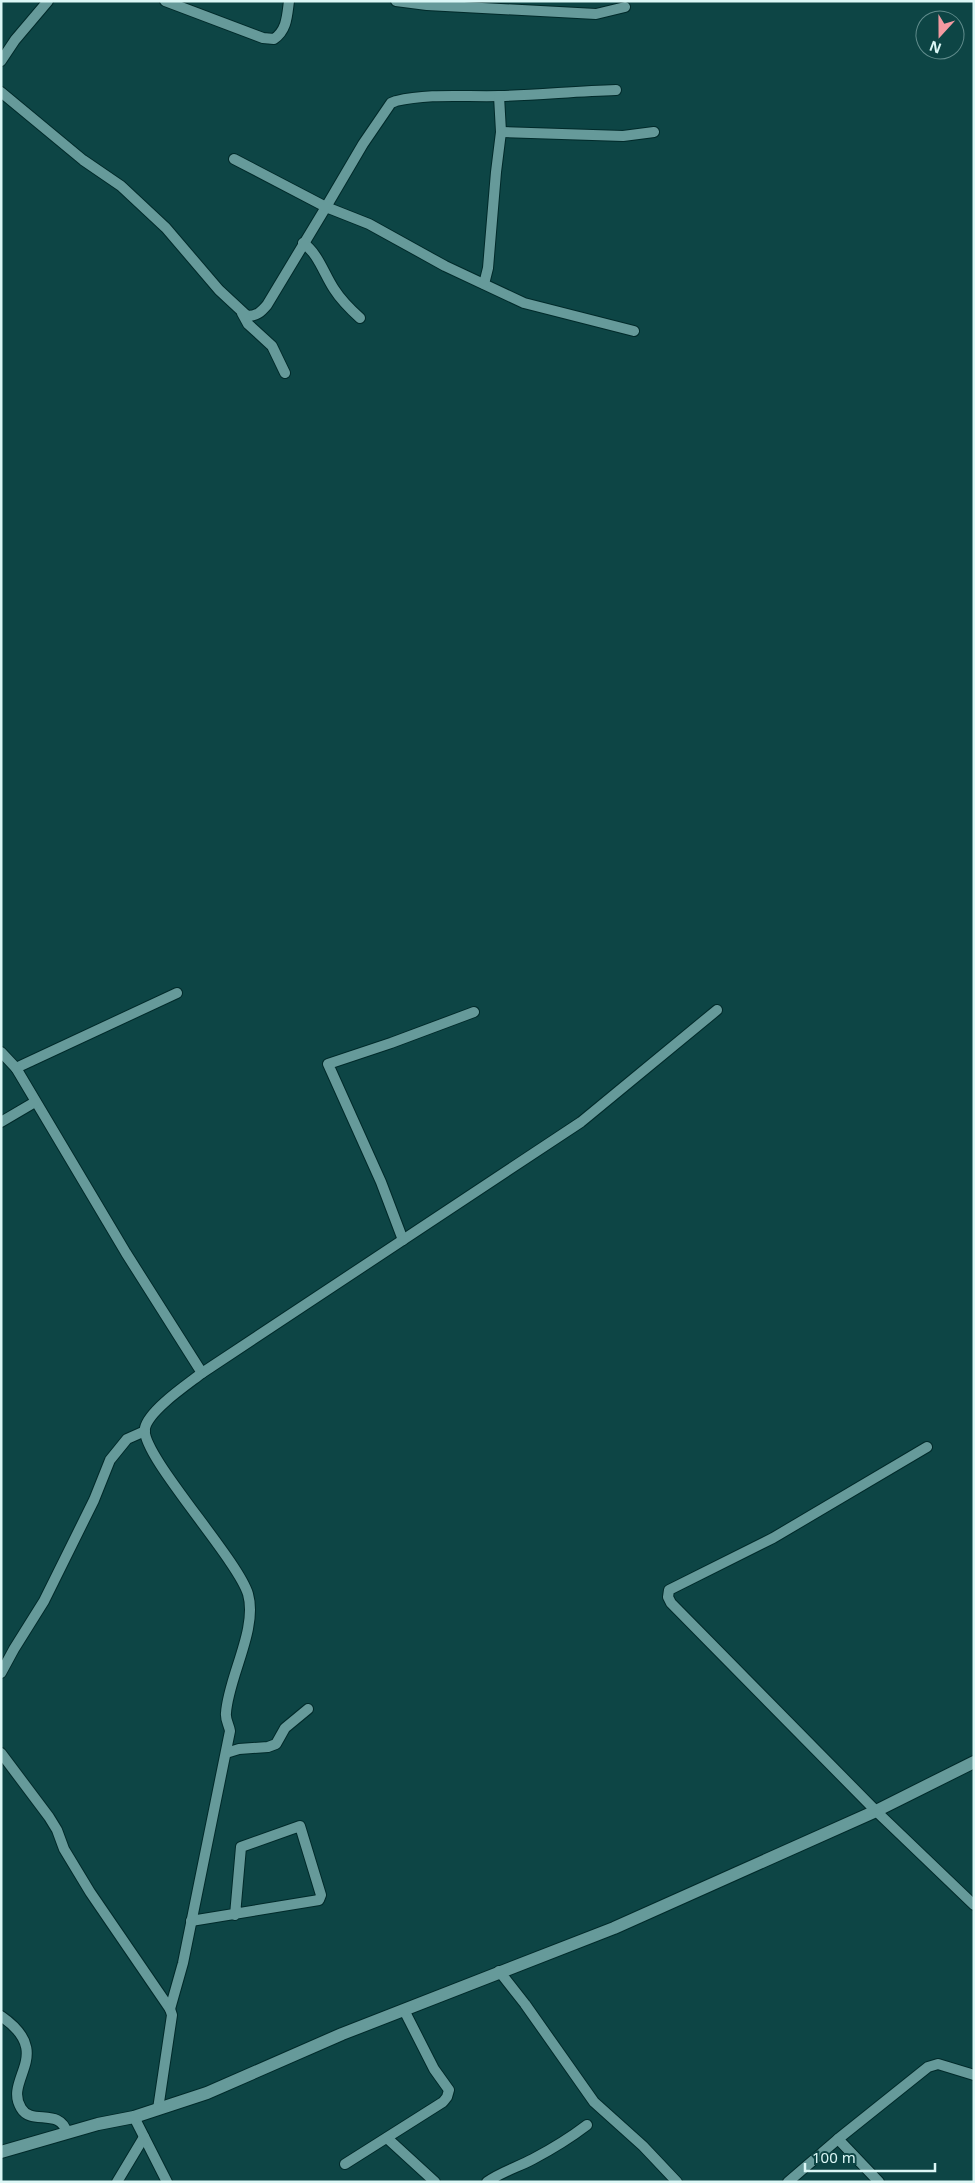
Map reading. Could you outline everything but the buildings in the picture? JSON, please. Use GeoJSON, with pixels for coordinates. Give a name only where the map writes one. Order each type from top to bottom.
{"type":"FeatureCollection","features":[{"type":"Feature","properties":{"kind":"street"},"geometry":{"type":"LineString","coordinates":[[1,61],[15,40],[48,1]]}},
{"type":"Feature","properties":{"kind":"street"},"geometry":{"type":"LineString","coordinates":[[165,1],[263,38],[274,39],[281,34],[285,26],[289,1]]}},
{"type":"Feature","properties":{"kind":"street"},"geometry":{"type":"LineString","coordinates":[[396,1],[427,5],[596,14],[625,7]]}},
{"type":"Feature","properties":{"kind":"street"},"geometry":{"type":"LineString","coordinates":[[242,313],[253,316],[260,313],[266,305],[363,144],[391,104],[403,99],[460,95],[499,96],[616,90]]}},
{"type":"Feature","properties":{"kind":"street"},"geometry":{"type":"LineString","coordinates":[[1,92],[83,160],[121,186],[166,228],[242,313],[248,324],[272,346],[285,373]]}},
{"type":"Feature","properties":{"kind":"street"},"geometry":{"type":"LineString","coordinates":[[484,284],[488,268],[501,132],[499,96]]}},
{"type":"Feature","properties":{"kind":"street"},"geometry":{"type":"LineString","coordinates":[[501,132],[623,136],[654,132]]}},
{"type":"Feature","properties":{"kind":"street"},"geometry":{"type":"LineString","coordinates":[[234,159],[326,207],[369,224],[445,266],[524,303],[634,331]]}},
{"type":"Feature","properties":{"kind":"street"},"geometry":{"type":"LineString","coordinates":[[303,243],[315,255],[334,289],[346,305],[360,318]]}},
{"type":"Feature","properties":{"kind":"street"},"geometry":{"type":"LineString","coordinates":[[16,1068],[177,993]]}},
{"type":"Feature","properties":{"kind":"street"},"geometry":{"type":"LineString","coordinates":[[170,2009],[183,1963],[190,1921],[226,1753],[230,1731],[226,1714],[249,1618],[248,1595],[236,1572],[157,1460],[146,1440],[145,1431],[150,1417],[173,1394],[202,1373],[581,1122],[717,1010]]}},
{"type":"Feature","properties":{"kind":"street"},"geometry":{"type":"LineString","coordinates":[[403,1240],[381,1182],[328,1064],[474,1012]]}},
{"type":"Feature","properties":{"kind":"street"},"geometry":{"type":"LineString","coordinates":[[1,1052],[16,1068],[202,1373]]}},
{"type":"Feature","properties":{"kind":"street"},"geometry":{"type":"LineString","coordinates":[[1,1122],[35,1102]]}},
{"type":"Feature","properties":{"kind":"street"},"geometry":{"type":"LineString","coordinates":[[1,1673],[44,1601],[94,1500],[110,1460],[127,1439],[145,1431]]}},
{"type":"Feature","properties":{"kind":"street"},"geometry":{"type":"LineString","coordinates":[[927,1447],[773,1538],[669,1590],[668,1597],[678,1610],[876,1810],[974,1905]]}},
{"type":"Feature","properties":{"kind":"street"},"geometry":{"type":"LineString","coordinates":[[226,1753],[239,1749],[268,1747],[276,1744],[285,1728],[308,1709]]}},
{"type":"Feature","properties":{"kind":"street"},"geometry":{"type":"LineString","coordinates":[[1,1754],[49,1817],[57,1830],[64,1850],[90,1892],[170,2009],[172,2015],[158,2109]]}},
{"type":"Feature","properties":{"kind":"street"},"geometry":{"type":"LineString","coordinates":[[1,2152],[134,2116],[207,2093],[342,2034],[499,1971],[614,1928],[876,1810],[974,1762]]}},
{"type":"Feature","properties":{"kind":"street"},"geometry":{"type":"LineString","coordinates":[[190,1921],[235,1915],[319,1900],[321,1895],[300,1826],[241,1847],[235,1915]]}},
{"type":"Feature","properties":{"kind":"street"},"geometry":{"type":"LineString","coordinates":[[499,1971],[525,2004],[594,2102],[643,2146],[676,2182]]}},
{"type":"Feature","properties":{"kind":"street"},"geometry":{"type":"LineString","coordinates":[[345,2164],[448,2097],[449,2090],[434,2069],[404,2010]]}},
{"type":"Feature","properties":{"kind":"street"},"geometry":{"type":"LineString","coordinates":[[1,2016],[17,2030],[26,2044],[26,2061],[18,2089],[17,2100],[20,2107],[28,2115],[61,2121],[68,2133]]}},
{"type":"Feature","properties":{"kind":"street"},"geometry":{"type":"LineString","coordinates":[[788,2182],[838,2138],[928,2068],[938,2064],[974,2075]]}},
{"type":"Feature","properties":{"kind":"street"},"geometry":{"type":"LineString","coordinates":[[134,2116],[167,2182]]}},
{"type":"Feature","properties":{"kind":"street"},"geometry":{"type":"LineString","coordinates":[[487,2182],[540,2155],[587,2125]]}},
{"type":"Feature","properties":{"kind":"street"},"geometry":{"type":"LineString","coordinates":[[117,2182],[144,2137]]}},
{"type":"Feature","properties":{"kind":"street"},"geometry":{"type":"LineString","coordinates":[[387,2138],[435,2182]]}},
{"type":"Feature","properties":{"kind":"street"},"geometry":{"type":"LineString","coordinates":[[838,2138],[879,2182]]}}]}
